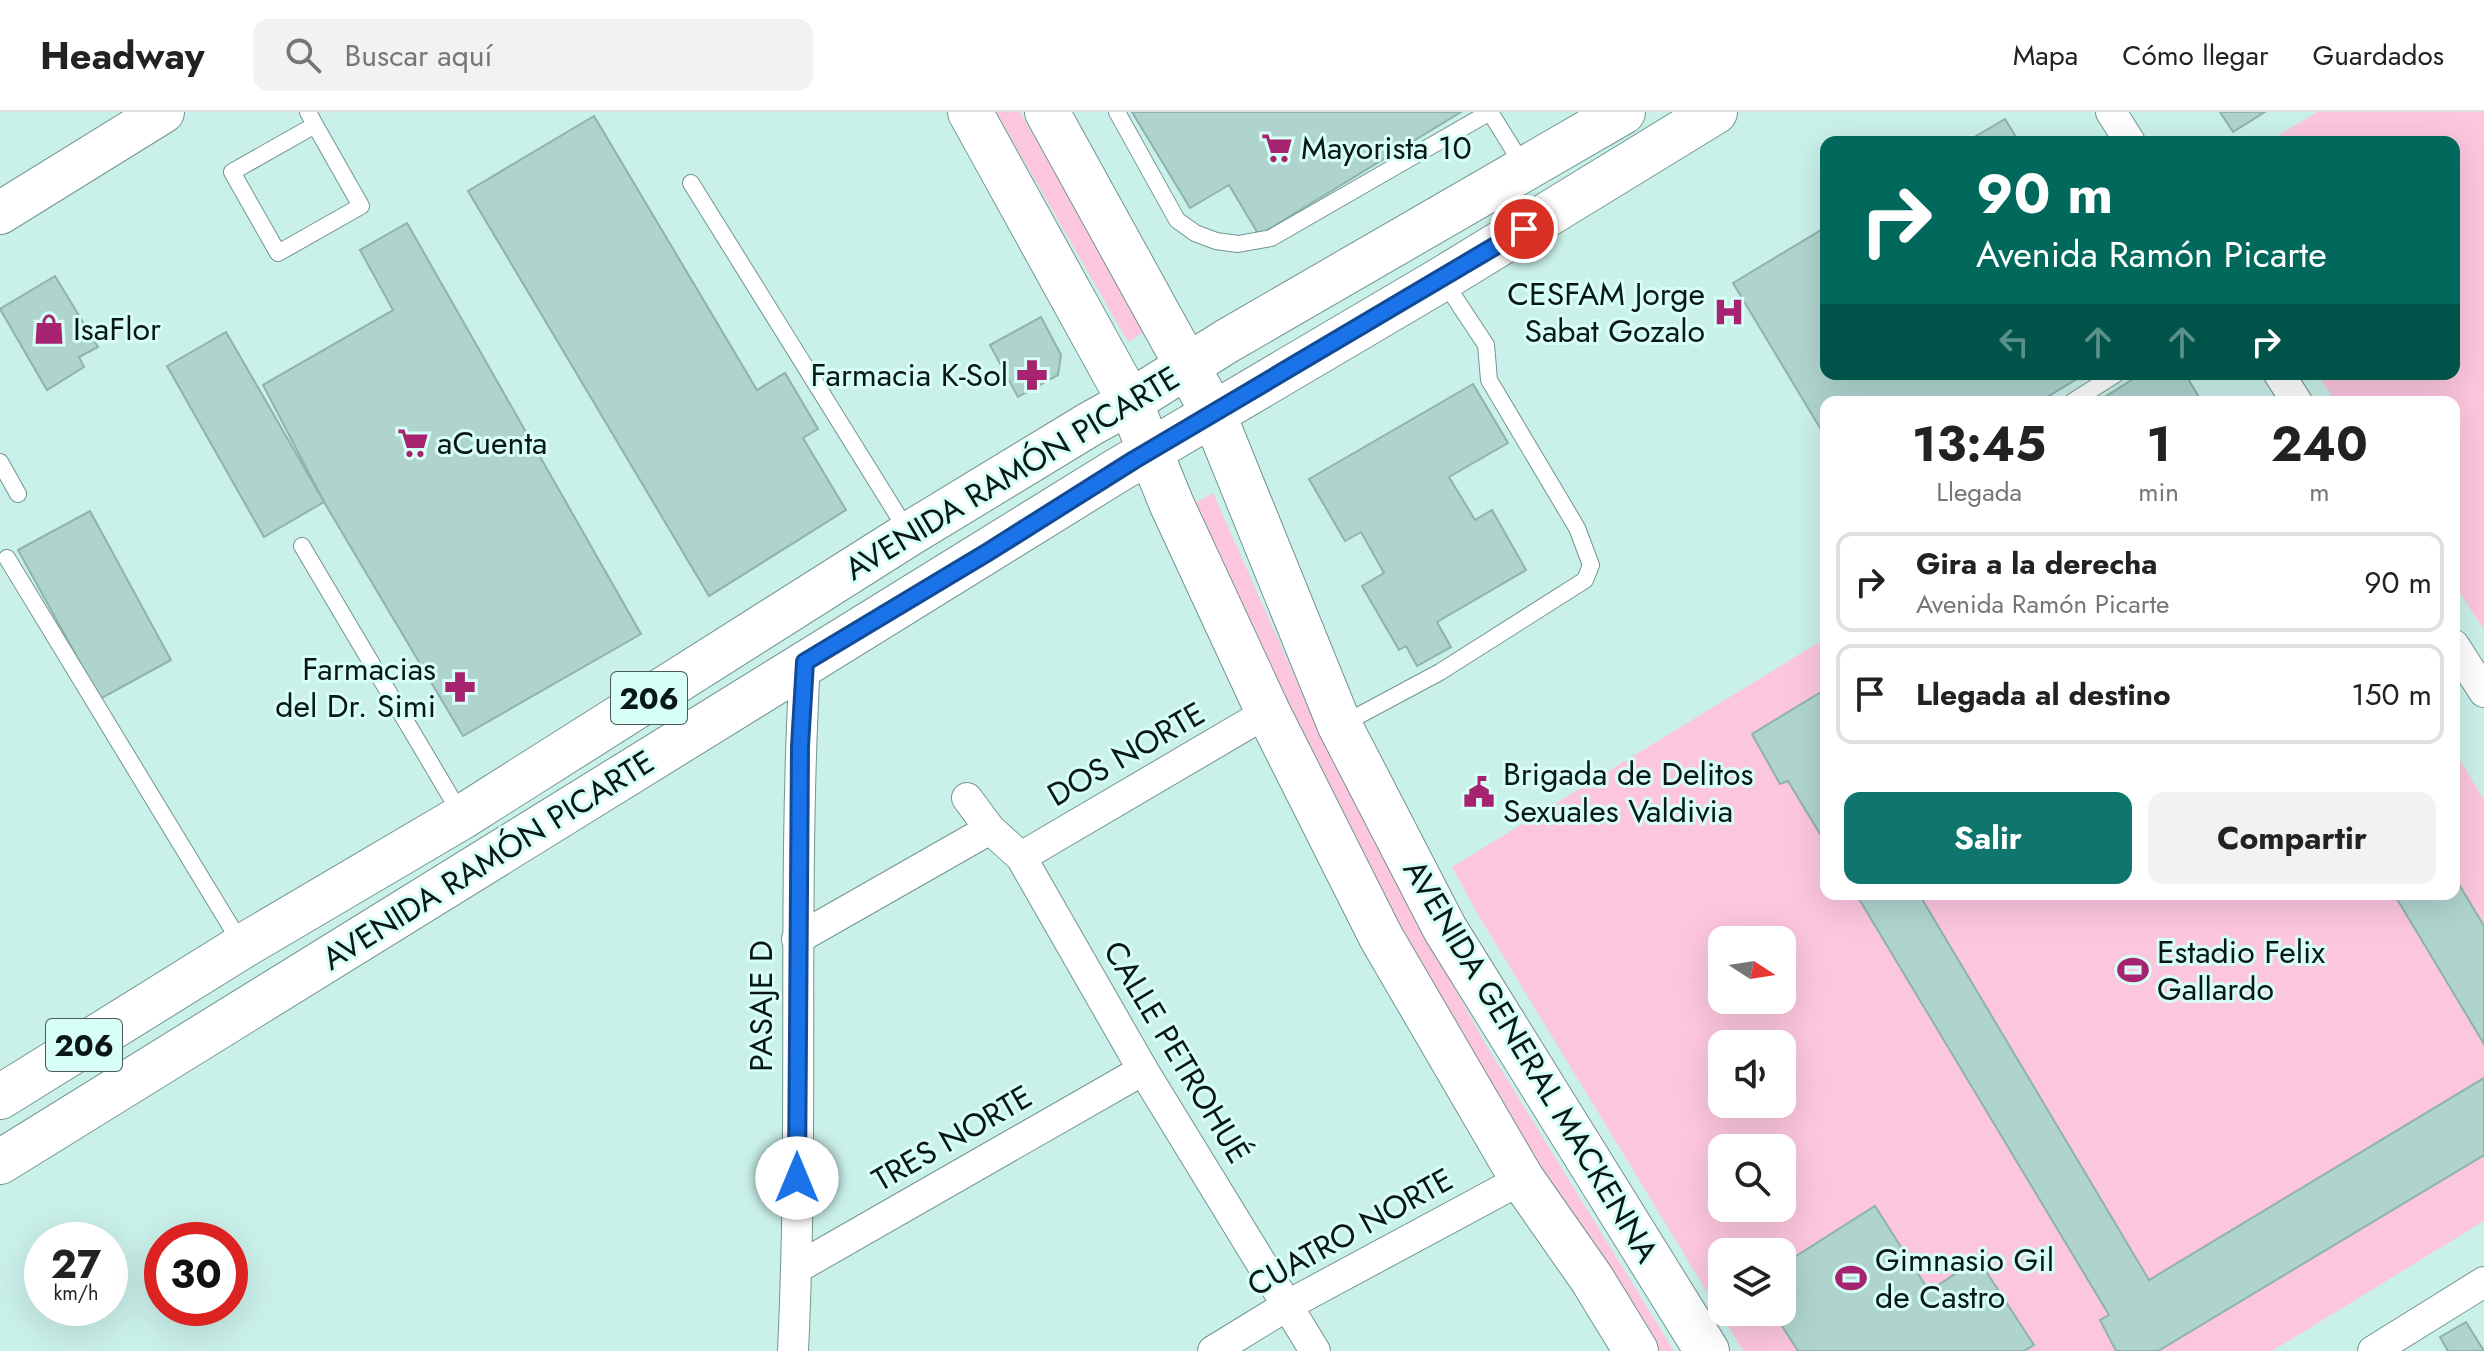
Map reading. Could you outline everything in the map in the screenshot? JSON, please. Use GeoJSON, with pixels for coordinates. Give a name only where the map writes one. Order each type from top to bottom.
{"type":"FeatureCollection","features":[{"type":"Feature","properties":{"kind":"main road","name":"AVENIDA GENERAL MACKENNA"},"geometry":{"type":"LineString","coordinates":[[970,112],[1141,427],[1172,505],[1268,712],[1381,937],[1522,1179],[1592,1279],[1636,1351]]}},
{"type":"Feature","properties":{"kind":"main road","name":"AVENIDA GENERAL MACKENNA"},"geometry":{"type":"LineString","coordinates":[[1047,112],[1213,413],[1340,726],[1445,929],[1707,1351]]}},
{"type":"Feature","properties":{"kind":"main road","name":"AVENIDA RAMÓN PICARTE"},"geometry":{"type":"LineString","coordinates":[[0,1162],[805,662],[988,552],[1141,427],[1187,367],[1240,333],[1623,112]]}},
{"type":"Feature","properties":{"kind":"main road","name":"AVENIDA RAMÓN PICARTE"},"geometry":{"type":"LineString","coordinates":[[0,1097],[243,946],[462,817],[909,534],[1090,424],[1141,427],[1213,413],[1442,279],[1715,112]]}},
{"type":"Feature","properties":{"kind":"street"},"geometry":{"type":"LineString","coordinates":[[2111,112],[2126,136]]}},
{"type":"Feature","properties":{"kind":"street"},"geometry":{"type":"LineString","coordinates":[[0,213],[151,115]]}},
{"type":"Feature","properties":{"kind":"street"},"geometry":{"type":"LineString","coordinates":[[2460,654],[2484,692]]}},
{"type":"Feature","properties":{"kind":"street","name":"PASAJE D"},"geometry":{"type":"LineString","coordinates":[[793,1351],[797,1268],[800,746],[805,662]]}},
{"type":"Feature","properties":{"kind":"street","name":"DOS NORTE"},"geometry":{"type":"LineString","coordinates":[[1021,857],[1268,712]]}},
{"type":"Feature","properties":{"kind":"street","name":"CALLE PETROHUÉ"},"geometry":{"type":"LineString","coordinates":[[967,798],[990,829],[1021,857],[1143,1070],[1315,1351]]}},
{"type":"Feature","properties":{"kind":"street"},"geometry":{"type":"LineString","coordinates":[[797,939],[990,829]]}},
{"type":"Feature","properties":{"kind":"street","name":"TRES NORTE"},"geometry":{"type":"LineString","coordinates":[[797,1268],[1143,1070]]}},
{"type":"Feature","properties":{"kind":"street","name":"CUATRO NORTE"},"geometry":{"type":"LineString","coordinates":[[1213,1351],[1288,1305],[1522,1179]]}},
{"type":"Feature","properties":{"kind":"street"},"geometry":{"type":"LineString","coordinates":[[2373,1351],[2484,1282]]}},
{"type":"Feature","properties":{"kind":"lane"},"geometry":{"type":"LineString","coordinates":[[1117,112],[1177,220],[1195,233],[1216,241],[1238,244],[1271,238],[1490,112],[1525,169]]}},
{"type":"Feature","properties":{"kind":"lane"},"geometry":{"type":"LineString","coordinates":[[312,118],[361,206],[278,253],[232,172],[312,118]]}},
{"type":"Feature","properties":{"kind":"lane"},"geometry":{"type":"LineString","coordinates":[[691,183],[909,534]]}},
{"type":"Feature","properties":{"kind":"lane"},"geometry":{"type":"LineString","coordinates":[[1340,726],[1440,672],[1585,580],[1591,565],[1577,528],[1489,380],[1486,345],[1442,279]]}},
{"type":"Feature","properties":{"kind":"lane"},"geometry":{"type":"LineString","coordinates":[[2081,396],[2107,380]]}},
{"type":"Feature","properties":{"kind":"lane"},"geometry":{"type":"LineString","coordinates":[[0,462],[18,494]]}},
{"type":"Feature","properties":{"kind":"lane"},"geometry":{"type":"LineString","coordinates":[[302,546],[462,817]]}},
{"type":"Feature","properties":{"kind":"lane"},"geometry":{"type":"LineString","coordinates":[[7,558],[243,946]]}},
{"type":"Feature","properties":{"kind":"shaded area"},"geometry":{"type":"Polygon","coordinates":[[[996,112],[1020,112],[1145,331],[1128,342],[996,112]]]}},
{"type":"Feature","properties":{"kind":"shaded area"},"geometry":{"type":"Polygon","coordinates":[[[2317,112],[2484,112],[2484,630],[2460,593],[2460,396],[2332,396],[2321,380],[2460,380],[2460,136],[2278,136],[2317,112]]]}},
{"type":"Feature","properties":{"kind":"shaded area"},"geometry":{"type":"Polygon","coordinates":[[[1213,493],[1328,752],[1400,890],[1486,1045],[1674,1351],[1650,1351],[1398,936],[1295,726],[1195,503],[1213,493]]]}},
{"type":"Feature","properties":{"kind":"shaded area","name":"Estadio Felix Gallardo"},"geometry":{"type":"Polygon","coordinates":[[[1820,642],[1820,900],[2460,900],[2460,760],[2484,800],[2484,1221],[2272,1351],[1743,1351],[1728,1326],[1796,1326],[1796,1238],[1708,1238],[1708,1293],[1452,867],[1820,642]]]}},
{"type":"Feature","properties":{"kind":"building","name":"Mayorista 10"},"geometry":{"type":"Polygon","coordinates":[[[1132,112],[1461,112],[1259,235],[1229,185],[1190,208],[1132,112]]]}},
{"type":"Feature","properties":{"kind":"building"},"geometry":{"type":"Polygon","coordinates":[[[2220,112],[2265,112],[2233,132],[2220,112]]]}},
{"type":"Feature","properties":{"kind":"building"},"geometry":{"type":"Polygon","coordinates":[[[594,116],[757,390],[785,373],[818,429],[803,438],[846,510],[709,596],[468,191],[594,116]]]}},
{"type":"Feature","properties":{"kind":"building"},"geometry":{"type":"Polygon","coordinates":[[[2005,119],[2015,136],[1976,136],[2005,119]]]}},
{"type":"Feature","properties":{"kind":"building","name":"aCuenta"},"geometry":{"type":"Polygon","coordinates":[[[407,223],[641,634],[463,736],[324,502],[263,385],[393,310],[360,250],[407,223]]]}},
{"type":"Feature","properties":{"kind":"building"},"geometry":{"type":"Polygon","coordinates":[[[1820,231],[1820,380],[2075,380],[2049,396],[1820,396],[1820,428],[1733,283],[1820,231]]]}},
{"type":"Feature","properties":{"kind":"building","name":"IsaFlor"},"geometry":{"type":"Polygon","coordinates":[[[55,276],[98,347],[79,357],[84,367],[47,390],[0,309],[55,276]]]}},
{"type":"Feature","properties":{"kind":"building"},"geometry":{"type":"Polygon","coordinates":[[[1041,317],[1061,355],[1058,375],[1018,397],[990,345],[1041,317]]]}},
{"type":"Feature","properties":{"kind":"building"},"geometry":{"type":"Polygon","coordinates":[[[226,332],[324,502],[264,537],[167,366],[226,332]]]}},
{"type":"Feature","properties":{"kind":"building"},"geometry":{"type":"Polygon","coordinates":[[[2132,380],[2189,380],[2198,396],[2106,396],[2132,380]]]}},
{"type":"Feature","properties":{"kind":"building"},"geometry":{"type":"Polygon","coordinates":[[[1473,384],[1508,443],[1449,477],[1475,520],[1492,510],[1526,570],[1437,622],[1451,647],[1417,666],[1406,646],[1399,650],[1362,586],[1384,573],[1361,532],[1345,541],[1309,479],[1473,384]]]}},
{"type":"Feature","properties":{"kind":"building"},"geometry":{"type":"Polygon","coordinates":[[[90,511],[171,660],[100,699],[18,550],[90,511]]]}},
{"type":"Feature","properties":{"kind":"building"},"geometry":{"type":"Polygon","coordinates":[[[1820,693],[1820,834],[1788,781],[1780,784],[1752,734],[1820,693]]]}},
{"type":"Feature","properties":{"kind":"building"},"geometry":{"type":"Polygon","coordinates":[[[2460,886],[2484,926],[2484,1044],[2398,900],[2460,900],[2460,886]]]}},
{"type":"Feature","properties":{"kind":"building"},"geometry":{"type":"Polygon","coordinates":[[[1860,900],[1923,900],[2149,1280],[2484,1078],[2484,1155],[2158,1351],[2116,1351],[2100,1320],[2109,1315],[1860,900]]]}},
{"type":"Feature","properties":{"kind":"building","name":"Gimnasio Gil de Castro"},"geometry":{"type":"Polygon","coordinates":[[[1875,1206],[1929,1291],[1978,1259],[2034,1345],[2024,1351],[1798,1351],[1782,1326],[1796,1326],[1796,1256],[1875,1206]]]}},
{"type":"Feature","properties":{"kind":"building"},"geometry":{"type":"Polygon","coordinates":[[[2466,1322],[2484,1351],[2448,1351],[2440,1337],[2466,1322]]]}},
{"type":"Feature","properties":{"kind":"place","name":"Mayorista 10"},"geometry":{"type":"Point","coordinates":[1277,148]}},
{"type":"Feature","properties":{"kind":"place","name":"CESFAM Jorge Sabat Gozalo"},"geometry":{"type":"Point","coordinates":[1729,312]}},
{"type":"Feature","properties":{"kind":"place","name":"IsaFlor"},"geometry":{"type":"Point","coordinates":[49,329]}},
{"type":"Feature","properties":{"kind":"place","name":"Farmacia K-Sol"},"geometry":{"type":"Point","coordinates":[1032,375]}},
{"type":"Feature","properties":{"kind":"place","name":"aCuenta"},"geometry":{"type":"Point","coordinates":[413,443]}},
{"type":"Feature","properties":{"kind":"place","name":"Farmacias del Dr. Simi"},"geometry":{"type":"Point","coordinates":[460,687]}},
{"type":"Feature","properties":{"kind":"place","name":"Brigada de Delitos Sexuales Valdivia"},"geometry":{"type":"Point","coordinates":[1479,792]}},
{"type":"Feature","properties":{"kind":"place","name":"Estadio Felix Gallardo"},"geometry":{"type":"Point","coordinates":[2133,970]}},
{"type":"Feature","properties":{"kind":"place","name":"Gimnasio Gil de Castro"},"geometry":{"type":"Point","coordinates":[1851,1278]}},
{"type":"Feature","properties":{"kind":"route"},"geometry":{"type":"LineString","coordinates":[[797,1178],[797,939],[800,746],[805,662],[1134,460],[1524,229]]}}]}
